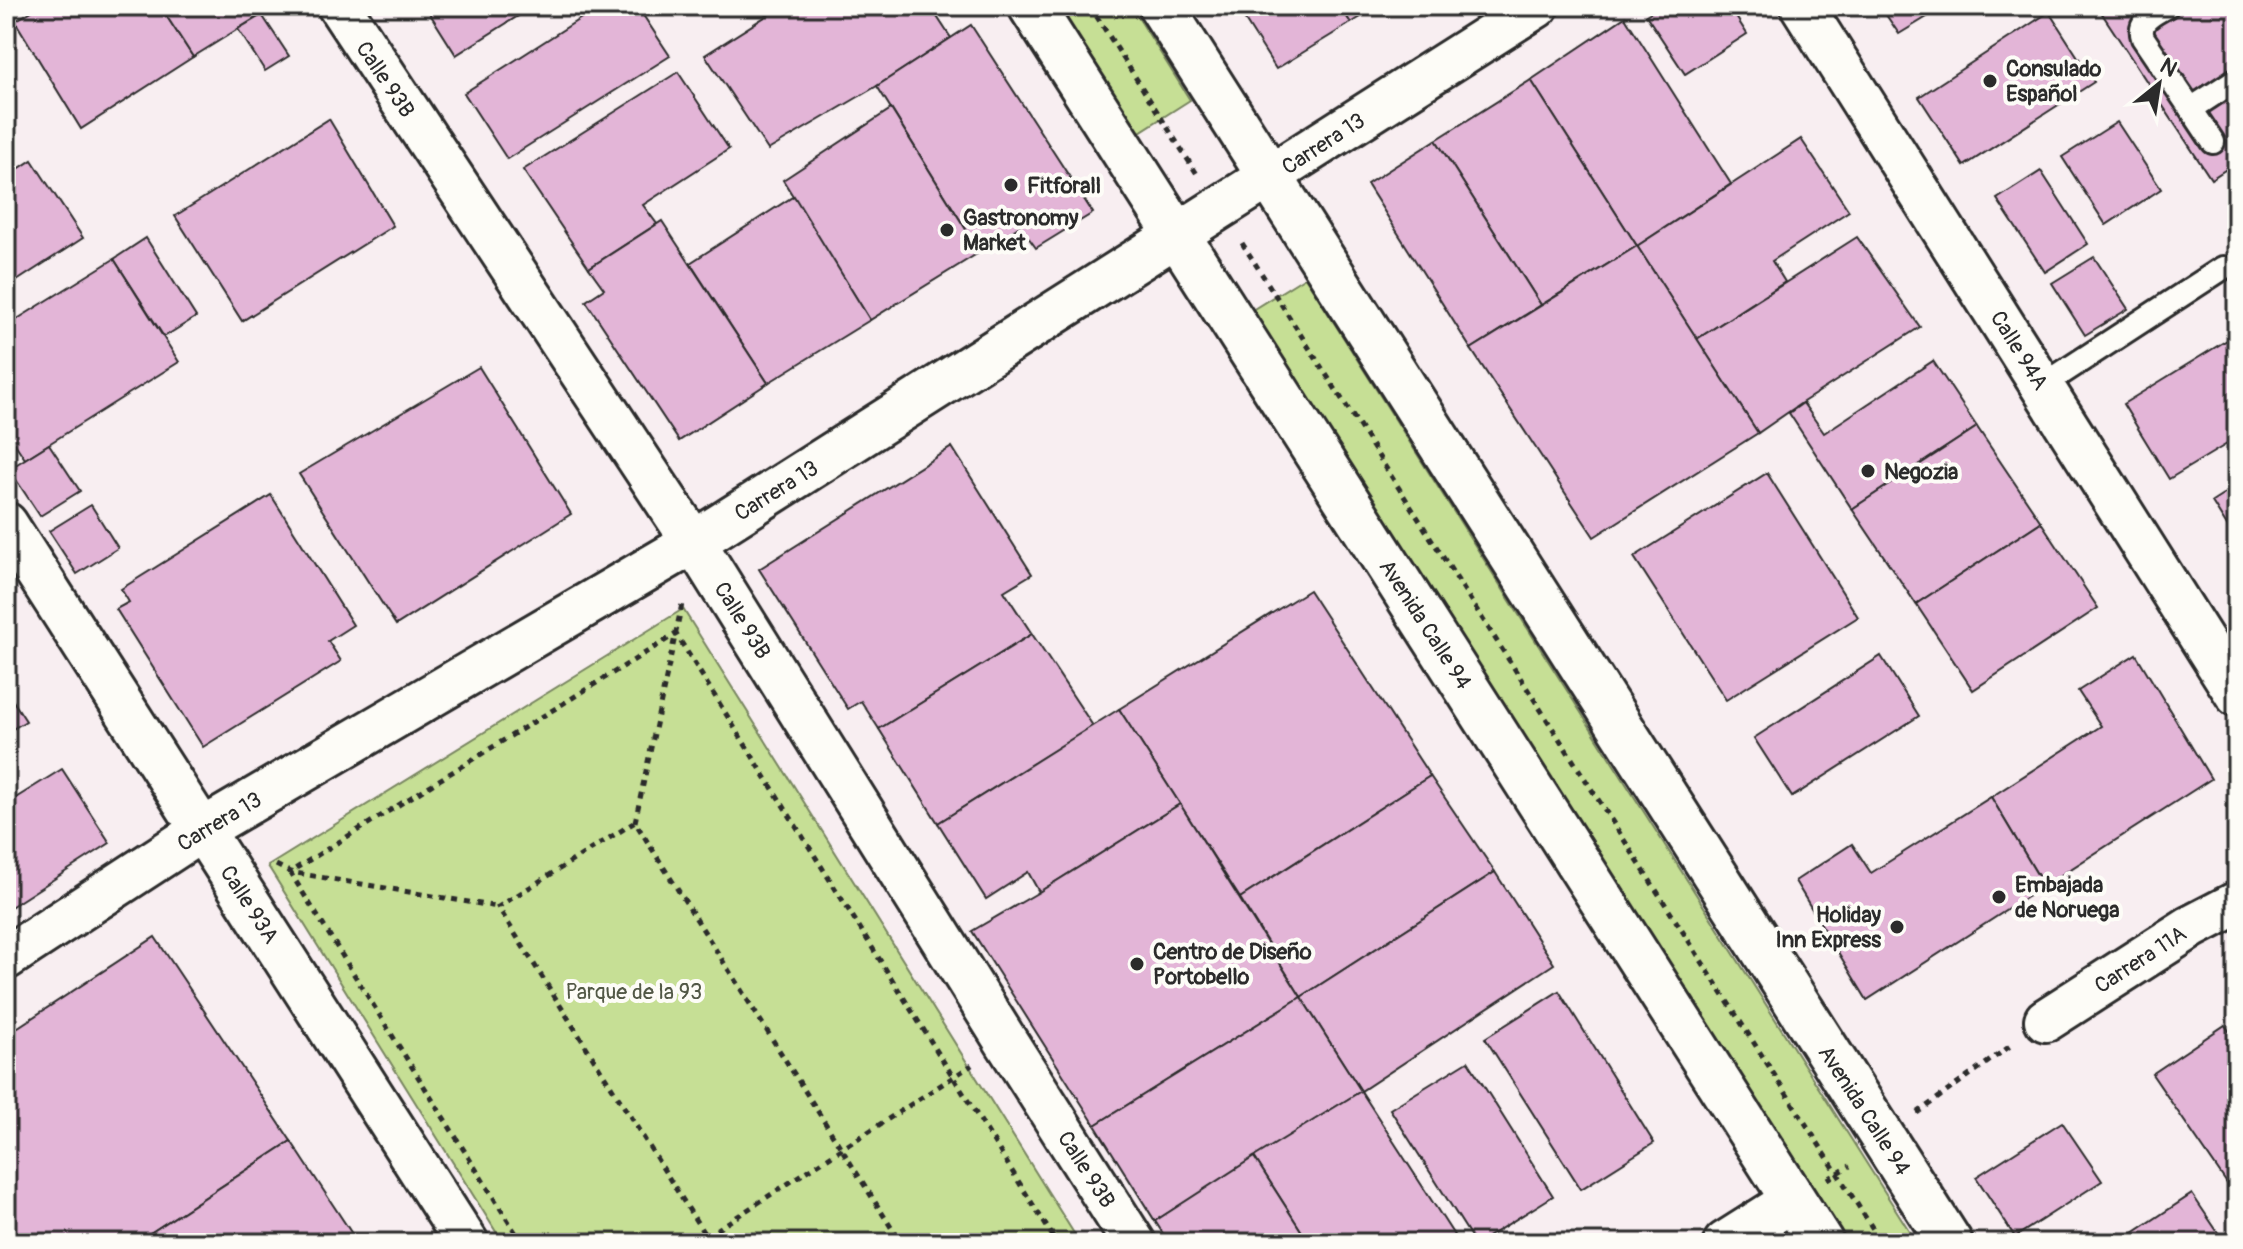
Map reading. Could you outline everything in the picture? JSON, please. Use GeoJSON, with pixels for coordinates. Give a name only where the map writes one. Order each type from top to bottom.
{"type":"FeatureCollection","features":[{"type":"Feature","properties":{"kind":"main road","name":"Avenida Calle 94"},"geometry":{"type":"LineString","coordinates":[[1031,6],[1821,1243]]}},
{"type":"Feature","properties":{"kind":"main road","name":"Avenida Calle 94"},"geometry":{"type":"LineString","coordinates":[[1161,6],[1950,1243]]}},
{"type":"Feature","properties":{"kind":"street","name":"Calle 93B"},"geometry":{"type":"LineString","coordinates":[[339,6],[694,542],[1134,1243]]}},
{"type":"Feature","properties":{"kind":"street","name":"Carrera 13"},"geometry":{"type":"LineString","coordinates":[[6,958],[202,830],[694,542],[1537,6]]}},
{"type":"Feature","properties":{"kind":"street","name":"Calle 94A"},"geometry":{"type":"LineString","coordinates":[[1802,6],[2237,695]]}},
{"type":"Feature","properties":{"kind":"street","name":"Calle 93A"},"geometry":{"type":"LineString","coordinates":[[6,524],[467,1243]]}},
{"type":"Feature","properties":{"kind":"street","name":"Carrera 11A"},"geometry":{"type":"LineString","coordinates":[[2046,1020],[2191,927],[2237,903]]}},
{"type":"Feature","properties":{"kind":"street"},"geometry":{"type":"LineString","coordinates":[[1725,1243],[1793,1200]]}},
{"type":"Feature","properties":{"kind":"lane"},"geometry":{"type":"LineString","coordinates":[[2167,6],[2143,22],[2140,30],[2213,142]]}},
{"type":"Feature","properties":{"kind":"lane"},"geometry":{"type":"LineString","coordinates":[[2191,109],[2237,79]]}},
{"type":"Feature","properties":{"kind":"lane"},"geometry":{"type":"LineString","coordinates":[[2042,386],[2223,268]]}},
{"type":"Feature","properties":{"kind":"path"},"geometry":{"type":"LineString","coordinates":[[1090,6],[1882,1243]]}},
{"type":"Feature","properties":{"kind":"path"},"geometry":{"type":"LineString","coordinates":[[684,594],[635,822],[901,1243]]}},
{"type":"Feature","properties":{"kind":"path"},"geometry":{"type":"LineString","coordinates":[[290,872],[676,634]]}},
{"type":"Feature","properties":{"kind":"path"},"geometry":{"type":"LineString","coordinates":[[676,634],[1057,1243]]}},
{"type":"Feature","properties":{"kind":"path"},"geometry":{"type":"LineString","coordinates":[[266,860],[290,872],[498,907],[635,822]]}},
{"type":"Feature","properties":{"kind":"path"},"geometry":{"type":"LineString","coordinates":[[290,872],[522,1243]]}},
{"type":"Feature","properties":{"kind":"path"},"geometry":{"type":"LineString","coordinates":[[498,907],[708,1240]]}},
{"type":"Feature","properties":{"kind":"path"},"geometry":{"type":"LineString","coordinates":[[696,1243],[708,1240],[841,1149],[1007,1043]]}},
{"type":"Feature","properties":{"kind":"green space"},"geometry":{"type":"Polygon","coordinates":[[[1053,6],[1131,6],[1190,100],[1135,135],[1053,6]]]}},
{"type":"Feature","properties":{"kind":"green space"},"geometry":{"type":"Polygon","coordinates":[[[1305,277],[1917,1243],[1839,1243],[1249,312],[1305,277]]]}},
{"type":"Feature","properties":{"kind":"green space","name":"Parque de la 93"},"geometry":{"type":"Polygon","coordinates":[[[683,609],[1080,1243],[503,1243],[268,866],[683,609]]]}},
{"type":"Feature","properties":{"kind":"building"},"geometry":{"type":"Polygon","coordinates":[[[40,6],[160,6],[193,57],[81,129],[15,21],[40,6]]]}},
{"type":"Feature","properties":{"kind":"building"},"geometry":{"type":"Polygon","coordinates":[[[160,6],[275,6],[193,57],[160,6]]]}},
{"type":"Feature","properties":{"kind":"building"},"geometry":{"type":"Polygon","coordinates":[[[425,6],[534,6],[456,55],[425,6]]]}},
{"type":"Feature","properties":{"kind":"building"},"geometry":{"type":"Polygon","coordinates":[[[600,6],[637,6],[670,56],[507,159],[464,93],[600,6]]]}},
{"type":"Feature","properties":{"kind":"building"},"geometry":{"type":"Polygon","coordinates":[[[782,6],[930,6],[951,38],[768,150],[705,55],[782,6]]]}},
{"type":"Feature","properties":{"kind":"building"},"geometry":{"type":"Polygon","coordinates":[[[1236,6],[1340,6],[1351,23],[1276,69],[1236,6]]]}},
{"type":"Feature","properties":{"kind":"building"},"geometry":{"type":"Polygon","coordinates":[[[1340,6],[1379,6],[1351,23],[1340,6]]]}},
{"type":"Feature","properties":{"kind":"building"},"geometry":{"type":"Polygon","coordinates":[[[1661,6],[1729,6],[1747,34],[1685,74],[1646,15],[1661,6]]]}},
{"type":"Feature","properties":{"kind":"building"},"geometry":{"type":"Polygon","coordinates":[[[1880,6],[1945,6],[1899,34],[1880,6]]]}},
{"type":"Feature","properties":{"kind":"building"},"geometry":{"type":"Polygon","coordinates":[[[2097,6],[2237,6],[2237,162],[2211,179],[2097,6]]]}},
{"type":"Feature","properties":{"kind":"building"},"geometry":{"type":"Polygon","coordinates":[[[2049,12],[2094,82],[1964,166],[1919,97],[2049,12]]]}},
{"type":"Feature","properties":{"kind":"building"},"geometry":{"type":"Polygon","coordinates":[[[262,15],[289,56],[265,71],[238,29],[262,15]]]}},
{"type":"Feature","properties":{"kind":"building"},"geometry":{"type":"Polygon","coordinates":[[[1625,17],[1731,184],[1637,246],[1531,80],[1625,17]]]}},
{"type":"Feature","properties":{"kind":"building"},"geometry":{"type":"Polygon","coordinates":[[[971,25],[1093,213],[1036,248],[1020,226],[980,252],[877,86],[971,25]]]}},
{"type":"Feature","properties":{"kind":"building"},"geometry":{"type":"Polygon","coordinates":[[[678,72],[729,149],[643,205],[657,224],[589,268],[523,170],[678,72]]]}},
{"type":"Feature","properties":{"kind":"building"},"geometry":{"type":"Polygon","coordinates":[[[1531,80],[1637,246],[1541,305],[1436,140],[1531,80]]]}},
{"type":"Feature","properties":{"kind":"building"},"geometry":{"type":"Polygon","coordinates":[[[891,109],[980,252],[870,320],[783,180],[891,109]]]}},
{"type":"Feature","properties":{"kind":"building"},"geometry":{"type":"Polygon","coordinates":[[[329,119],[393,226],[242,321],[175,216],[329,119]]]}},
{"type":"Feature","properties":{"kind":"building"},"geometry":{"type":"Polygon","coordinates":[[[2117,122],[2161,189],[2106,225],[2062,157],[2117,122]]]}},
{"type":"Feature","properties":{"kind":"building"},"geometry":{"type":"Polygon","coordinates":[[[1801,139],[1849,211],[1772,261],[1785,282],[1697,339],[1637,246],[1801,139]]]}},
{"type":"Feature","properties":{"kind":"building"},"geometry":{"type":"Polygon","coordinates":[[[1436,140],[1541,305],[1471,349],[1367,184],[1436,140]]]}},
{"type":"Feature","properties":{"kind":"building"},"geometry":{"type":"Polygon","coordinates":[[[32,160],[83,238],[6,288],[6,177],[32,160]]]}},
{"type":"Feature","properties":{"kind":"building"},"geometry":{"type":"Polygon","coordinates":[[[2041,171],[2088,244],[2045,272],[1997,199],[2041,171]]]}},
{"type":"Feature","properties":{"kind":"building"},"geometry":{"type":"Polygon","coordinates":[[[794,196],[870,320],[768,383],[690,263],[794,196]]]}},
{"type":"Feature","properties":{"kind":"building"},"geometry":{"type":"Polygon","coordinates":[[[662,221],[768,383],[679,441],[586,301],[604,289],[589,268],[662,221]]]}},
{"type":"Feature","properties":{"kind":"building"},"geometry":{"type":"Polygon","coordinates":[[[1857,237],[1920,327],[1758,433],[1697,339],[1857,237]]]}},
{"type":"Feature","properties":{"kind":"building"},"geometry":{"type":"Polygon","coordinates":[[[146,238],[196,317],[164,337],[114,259],[146,238]]]}},
{"type":"Feature","properties":{"kind":"building"},"geometry":{"type":"Polygon","coordinates":[[[1637,246],[1758,433],[1594,537],[1471,349],[1637,246]]]}},
{"type":"Feature","properties":{"kind":"building"},"geometry":{"type":"Polygon","coordinates":[[[2094,257],[2128,309],[2085,335],[2052,283],[2094,257]]]}},
{"type":"Feature","properties":{"kind":"building"},"geometry":{"type":"Polygon","coordinates":[[[114,259],[179,362],[25,459],[6,430],[6,326],[114,259]]]}},
{"type":"Feature","properties":{"kind":"building"},"geometry":{"type":"Polygon","coordinates":[[[2237,334],[2237,438],[2169,479],[2123,404],[2237,334]]]}},
{"type":"Feature","properties":{"kind":"building","name":"Negozia"},"geometry":{"type":"Polygon","coordinates":[[[1933,361],[1977,427],[1852,509],[1789,413],[1803,403],[1824,433],[1933,361]]]}},
{"type":"Feature","properties":{"kind":"building"},"geometry":{"type":"Polygon","coordinates":[[[479,367],[571,514],[396,625],[299,474],[479,367]]]}},
{"type":"Feature","properties":{"kind":"building"},"geometry":{"type":"Polygon","coordinates":[[[1977,427],[2041,522],[1916,604],[1852,509],[1977,427]]]}},
{"type":"Feature","properties":{"kind":"building"},"geometry":{"type":"Polygon","coordinates":[[[49,444],[80,491],[40,516],[9,469],[49,444]]]}},
{"type":"Feature","properties":{"kind":"building"},"geometry":{"type":"Polygon","coordinates":[[[952,447],[1032,574],[1004,591],[1032,634],[879,729],[861,701],[848,709],[759,569],[952,447]]]}},
{"type":"Feature","properties":{"kind":"building"},"geometry":{"type":"Polygon","coordinates":[[[1767,473],[1858,617],[1726,700],[1634,557],[1767,473]]]}},
{"type":"Feature","properties":{"kind":"building"},"geometry":{"type":"Polygon","coordinates":[[[2237,486],[2237,542],[2212,502],[2237,486]]]}},
{"type":"Feature","properties":{"kind":"building"},"geometry":{"type":"Polygon","coordinates":[[[271,495],[353,625],[328,641],[341,661],[203,747],[116,609],[129,602],[121,589],[271,495]]]}},
{"type":"Feature","properties":{"kind":"building"},"geometry":{"type":"Polygon","coordinates":[[[91,505],[118,548],[77,574],[49,531],[91,505]]]}},
{"type":"Feature","properties":{"kind":"building"},"geometry":{"type":"Polygon","coordinates":[[[2041,522],[2098,608],[1973,690],[1916,604],[2041,522]]]}},
{"type":"Feature","properties":{"kind":"building"},"geometry":{"type":"Polygon","coordinates":[[[1309,590],[1430,776],[1240,898],[1119,709],[1309,590]]]}},
{"type":"Feature","properties":{"kind":"building"},"geometry":{"type":"Polygon","coordinates":[[[1032,634],[1093,726],[938,823],[879,729],[1032,634]]]}},
{"type":"Feature","properties":{"kind":"building"},"geometry":{"type":"Polygon","coordinates":[[[2136,654],[2211,779],[2044,886],[1991,797],[2101,726],[2078,691],[2136,654]]]}},
{"type":"Feature","properties":{"kind":"building"},"geometry":{"type":"Polygon","coordinates":[[[1881,656],[1919,716],[1792,797],[1754,738],[1881,656]]]}},
{"type":"Feature","properties":{"kind":"building"},"geometry":{"type":"Polygon","coordinates":[[[6,690],[26,721],[6,733],[6,690]]]}},
{"type":"Feature","properties":{"kind":"building"},"geometry":{"type":"Polygon","coordinates":[[[1119,709],[1180,804],[1039,892],[1028,872],[986,899],[938,823],[1119,709]]]}},
{"type":"Feature","properties":{"kind":"building"},"geometry":{"type":"Polygon","coordinates":[[[62,769],[110,843],[6,910],[6,804],[62,769]]]}},
{"type":"Feature","properties":{"kind":"building"},"geometry":{"type":"Polygon","coordinates":[[[1430,776],[1495,872],[1301,997],[1240,898],[1430,776]]]}},
{"type":"Feature","properties":{"kind":"building"},"geometry":{"type":"Polygon","coordinates":[[[1991,797],[2044,886],[1867,1000],[1795,881],[1852,844],[1871,873],[1991,797]]]}},
{"type":"Feature","properties":{"kind":"building","name":"Centro de Diseño Portobello"},"geometry":{"type":"Polygon","coordinates":[[[1180,804],[1301,997],[1095,1125],[972,931],[1180,804]]]}},
{"type":"Feature","properties":{"kind":"building"},"geometry":{"type":"Polygon","coordinates":[[[1495,872],[1554,964],[1361,1091],[1301,997],[1495,872]]]}},
{"type":"Feature","properties":{"kind":"building"},"geometry":{"type":"Polygon","coordinates":[[[155,937],[291,1141],[135,1243],[15,1243],[6,1230],[6,1035],[155,937]]]}},
{"type":"Feature","properties":{"kind":"building"},"geometry":{"type":"Polygon","coordinates":[[[1559,991],[1654,1143],[1581,1189],[1485,1038],[1559,991]]]}},
{"type":"Feature","properties":{"kind":"building"},"geometry":{"type":"Polygon","coordinates":[[[1301,997],[1361,1091],[1155,1221],[1095,1125],[1301,997]]]}},
{"type":"Feature","properties":{"kind":"building"},"geometry":{"type":"Polygon","coordinates":[[[2225,1025],[2237,1043],[2237,1198],[2152,1074],[2225,1025]]]}},
{"type":"Feature","properties":{"kind":"building"},"geometry":{"type":"Polygon","coordinates":[[[1468,1061],[1553,1196],[1478,1243],[1475,1243],[1390,1109],[1468,1061]]]}},
{"type":"Feature","properties":{"kind":"building"},"geometry":{"type":"Polygon","coordinates":[[[1361,1091],[1459,1243],[1309,1243],[1254,1157],[1361,1091]]]}},
{"type":"Feature","properties":{"kind":"building"},"geometry":{"type":"Polygon","coordinates":[[[2062,1122],[2102,1181],[2015,1237],[1976,1177],[2062,1122]]]}},
{"type":"Feature","properties":{"kind":"building"},"geometry":{"type":"Polygon","coordinates":[[[291,1141],[358,1243],[135,1243],[291,1141]]]}},
{"type":"Feature","properties":{"kind":"building"},"geometry":{"type":"Polygon","coordinates":[[[1254,1157],[1309,1243],[1169,1243],[1155,1221],[1254,1157]]]}},
{"type":"Feature","properties":{"kind":"building"},"geometry":{"type":"Polygon","coordinates":[[[2192,1194],[2225,1243],[2118,1243],[2192,1194]]]}},
{"type":"Feature","properties":{"kind":"place","name":"Consulado Español"},"geometry":{"type":"Point","coordinates":[1990,81]}},
{"type":"Feature","properties":{"kind":"place","name":"Fitforall"},"geometry":{"type":"Point","coordinates":[1011,185]}},
{"type":"Feature","properties":{"kind":"place","name":"Gastronomy Market"},"geometry":{"type":"Point","coordinates":[947,230]}},
{"type":"Feature","properties":{"kind":"place","name":"Negozia"},"geometry":{"type":"Point","coordinates":[1868,471]}},
{"type":"Feature","properties":{"kind":"place","name":"Embajada de Noruega"},"geometry":{"type":"Point","coordinates":[1999,897]}},
{"type":"Feature","properties":{"kind":"place","name":"Holiday Inn Express"},"geometry":{"type":"Point","coordinates":[1897,927]}},
{"type":"Feature","properties":{"kind":"place","name":"Centro de Diseño Portobello"},"geometry":{"type":"Point","coordinates":[1137,964]}}]}
